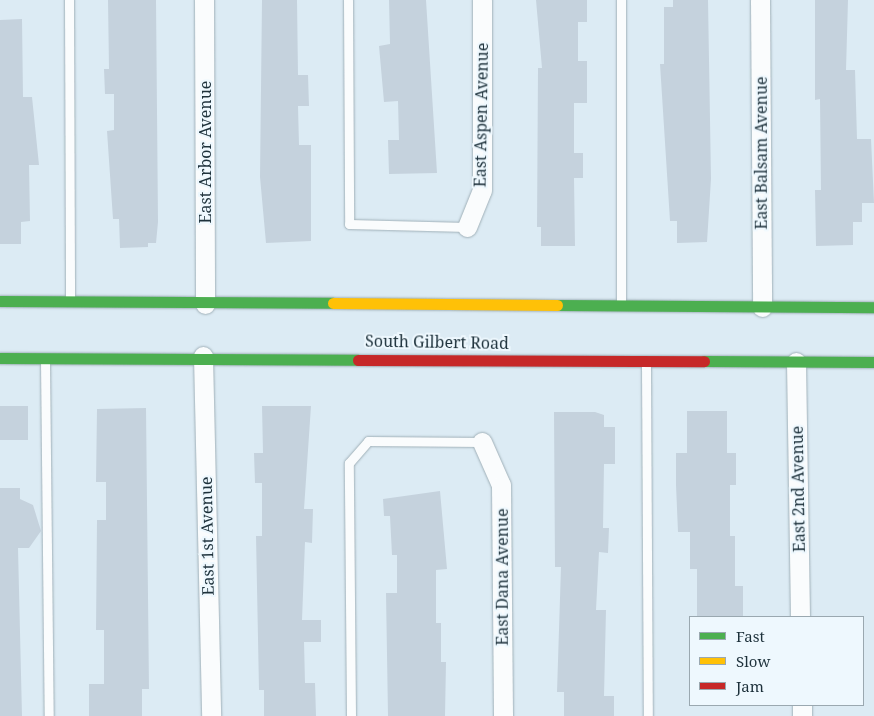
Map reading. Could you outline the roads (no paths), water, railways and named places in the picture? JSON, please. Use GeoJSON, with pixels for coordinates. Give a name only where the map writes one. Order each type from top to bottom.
{"type":"FeatureCollection","features":[{"type":"Feature","properties":{"kind":"main road"},"geometry":{"type":"LineString","coordinates":[[0,301],[205,304],[874,307]]}},
{"type":"Feature","properties":{"kind":"main road","name":"South Gilbert Road"},"geometry":{"type":"LineString","coordinates":[[0,358],[203,356],[874,362]]}},
{"type":"Feature","properties":{"kind":"street","name":"East Arbor Avenue"},"geometry":{"type":"LineString","coordinates":[[204,0],[205,304]]}},
{"type":"Feature","properties":{"kind":"street","name":"East Aspen Avenue"},"geometry":{"type":"LineString","coordinates":[[467,227],[482,190],[482,0]]}},
{"type":"Feature","properties":{"kind":"street","name":"East Balsam Avenue"},"geometry":{"type":"LineString","coordinates":[[760,0],[762,306]]}},
{"type":"Feature","properties":{"kind":"street","name":"East 1st Avenue"},"geometry":{"type":"LineString","coordinates":[[203,356],[211,716]]}},
{"type":"Feature","properties":{"kind":"street","name":"East 2nd Avenue"},"geometry":{"type":"LineString","coordinates":[[796,362],[800,616]]}},
{"type":"Feature","properties":{"kind":"street","name":"East Dana Avenue"},"geometry":{"type":"LineString","coordinates":[[482,442],[501,486],[503,716]]}},
{"type":"Feature","properties":{"kind":"lane"},"geometry":{"type":"LineString","coordinates":[[69,0],[70,302]]}},
{"type":"Feature","properties":{"kind":"lane"},"geometry":{"type":"LineString","coordinates":[[348,0],[350,224],[467,227]]}},
{"type":"Feature","properties":{"kind":"lane"},"geometry":{"type":"LineString","coordinates":[[621,0],[621,306]]}},
{"type":"Feature","properties":{"kind":"lane"},"geometry":{"type":"LineString","coordinates":[[46,358],[49,716]]}},
{"type":"Feature","properties":{"kind":"lane"},"geometry":{"type":"LineString","coordinates":[[646,360],[648,716]]}},
{"type":"Feature","properties":{"kind":"lane"},"geometry":{"type":"LineString","coordinates":[[351,716],[349,463],[368,441],[482,442]]}}]}
